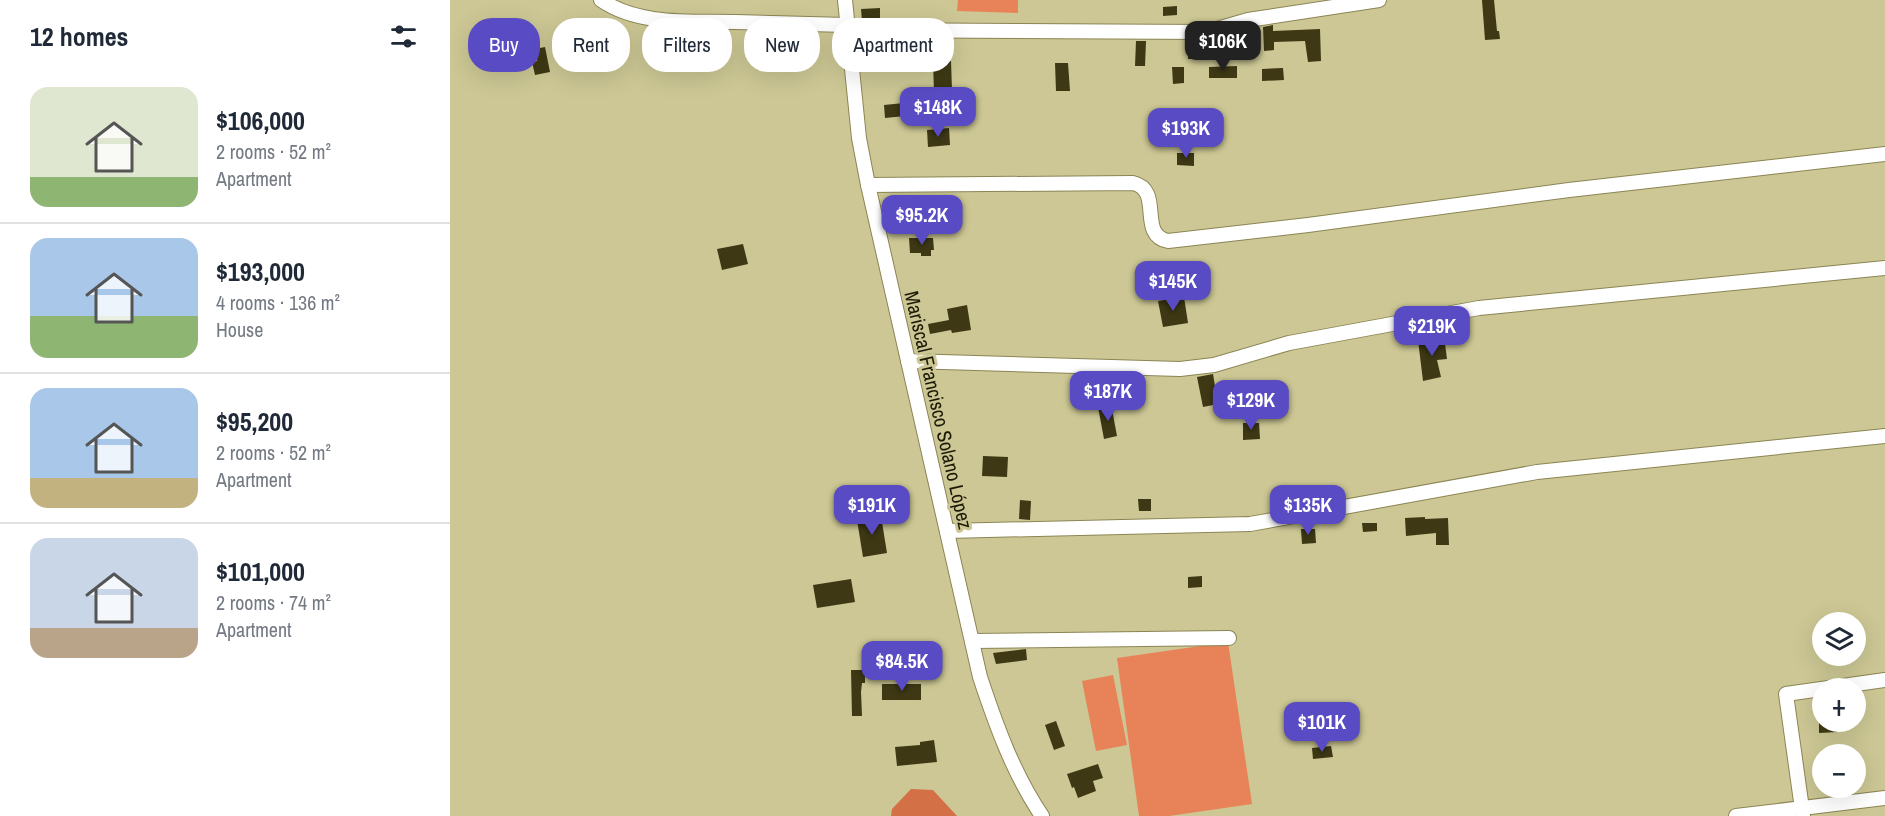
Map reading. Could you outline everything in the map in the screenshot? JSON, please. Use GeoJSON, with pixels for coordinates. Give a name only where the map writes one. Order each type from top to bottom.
{"type":"FeatureCollection","features":[{"type":"Feature","properties":{"kind":"street"},"geometry":{"type":"LineString","coordinates":[[601,0],[624,12],[663,20],[832,26]]}},
{"type":"Feature","properties":{"kind":"street","name":"Mariscal Francisco Solano López"},"geometry":{"type":"LineString","coordinates":[[845,0],[846,18]]}},
{"type":"Feature","properties":{"kind":"street"},"geometry":{"type":"LineString","coordinates":[[954,29],[1197,33],[1221,29],[1248,20],[1378,0]]}},
{"type":"Feature","properties":{"kind":"street","name":"Mariscal Francisco Solano López"},"geometry":{"type":"LineString","coordinates":[[851,72],[859,138],[868,186],[980,677],[1014,770],[1042,816]]}},
{"type":"Feature","properties":{"kind":"street"},"geometry":{"type":"LineString","coordinates":[[868,186],[1134,183],[1144,188],[1149,194],[1154,231],[1160,238],[1168,241],[1569,190],[1885,154]]}},
{"type":"Feature","properties":{"kind":"street"},"geometry":{"type":"LineString","coordinates":[[908,361],[1180,369],[1215,364],[1289,343],[1479,308],[1885,268]]}},
{"type":"Feature","properties":{"kind":"street"},"geometry":{"type":"LineString","coordinates":[[947,531],[1250,524],[1537,472],[1885,436]]}},
{"type":"Feature","properties":{"kind":"street"},"geometry":{"type":"LineString","coordinates":[[972,641],[1229,638]]}},
{"type":"Feature","properties":{"kind":"street"},"geometry":{"type":"LineString","coordinates":[[1802,812],[1786,694],[1885,680]]}},
{"type":"Feature","properties":{"kind":"street"},"geometry":{"type":"LineString","coordinates":[[1736,816],[1802,812],[1885,798]]}},
{"type":"Feature","properties":{"kind":"shaded area"},"geometry":{"type":"Polygon","coordinates":[[[958,0],[1018,0],[1018,13],[957,11],[958,0]]]}},
{"type":"Feature","properties":{"kind":"shaded area"},"geometry":{"type":"Polygon","coordinates":[[[1228,642],[1252,804],[1169,816],[1139,816],[1117,658],[1228,642]]]}},
{"type":"Feature","properties":{"kind":"shaded area"},"geometry":{"type":"Polygon","coordinates":[[[1113,675],[1127,745],[1096,751],[1082,681],[1113,675]]]}},
{"type":"Feature","properties":{"kind":"shaded area"},"geometry":{"type":"Polygon","coordinates":[[[911,789],[933,790],[957,816],[891,816],[892,809],[911,789]]]}},
{"type":"Feature","properties":{"kind":"building"},"geometry":{"type":"Polygon","coordinates":[[[1482,0],[1494,0],[1500,39],[1485,40],[1482,0]]]}},
{"type":"Feature","properties":{"kind":"building"},"geometry":{"type":"Polygon","coordinates":[[[1177,6],[1177,15],[1163,16],[1163,7],[1177,6]]]}},
{"type":"Feature","properties":{"kind":"building"},"geometry":{"type":"Polygon","coordinates":[[[880,8],[880,18],[862,18],[861,9],[880,8]]]}},
{"type":"Feature","properties":{"kind":"building"},"geometry":{"type":"Polygon","coordinates":[[[1273,25],[1273,31],[1320,29],[1321,61],[1308,62],[1305,41],[1274,42],[1274,50],[1264,51],[1263,27],[1273,25]]]}},
{"type":"Feature","properties":{"kind":"building"},"geometry":{"type":"Polygon","coordinates":[[[1136,41],[1146,41],[1145,66],[1135,66],[1136,41]]]}},
{"type":"Feature","properties":{"kind":"building"},"geometry":{"type":"Polygon","coordinates":[[[545,47],[550,72],[535,75],[534,72],[540,72],[540,48],[545,47]]]}},
{"type":"Feature","properties":{"kind":"building"},"geometry":{"type":"Polygon","coordinates":[[[1188,47],[1200,47],[1201,59],[1188,59],[1188,47]]]}},
{"type":"Feature","properties":{"kind":"building"},"geometry":{"type":"Polygon","coordinates":[[[1055,63],[1068,63],[1070,91],[1056,91],[1055,63]]]}},
{"type":"Feature","properties":{"kind":"building"},"geometry":{"type":"Polygon","coordinates":[[[1237,66],[1237,78],[1209,78],[1209,67],[1237,66]]]}},
{"type":"Feature","properties":{"kind":"building"},"geometry":{"type":"Polygon","coordinates":[[[1172,67],[1184,67],[1184,83],[1173,84],[1172,67]]]}},
{"type":"Feature","properties":{"kind":"building"},"geometry":{"type":"Polygon","coordinates":[[[1283,68],[1284,80],[1262,81],[1262,69],[1283,68]]]}},
{"type":"Feature","properties":{"kind":"building"},"geometry":{"type":"Polygon","coordinates":[[[933,72],[951,72],[952,90],[934,91],[933,72]]]}},
{"type":"Feature","properties":{"kind":"building"},"geometry":{"type":"Polygon","coordinates":[[[904,103],[905,116],[885,118],[884,105],[904,103]]]}},
{"type":"Feature","properties":{"kind":"building"},"geometry":{"type":"Polygon","coordinates":[[[949,128],[950,145],[928,147],[927,130],[949,128]]]}},
{"type":"Feature","properties":{"kind":"building"},"geometry":{"type":"Polygon","coordinates":[[[1177,153],[1194,153],[1194,166],[1177,165],[1177,153]]]}},
{"type":"Feature","properties":{"kind":"building"},"geometry":{"type":"Polygon","coordinates":[[[909,238],[933,238],[934,250],[931,250],[931,256],[910,253],[909,238]]]}},
{"type":"Feature","properties":{"kind":"building"},"geometry":{"type":"Polygon","coordinates":[[[743,244],[748,264],[722,270],[717,249],[743,244]]]}},
{"type":"Feature","properties":{"kind":"building"},"geometry":{"type":"Polygon","coordinates":[[[1184,297],[1188,323],[1163,327],[1158,301],[1184,297]]]}},
{"type":"Feature","properties":{"kind":"building"},"geometry":{"type":"Polygon","coordinates":[[[967,305],[971,330],[952,333],[951,330],[930,334],[928,324],[949,320],[947,309],[967,305]]]}},
{"type":"Feature","properties":{"kind":"building"},"geometry":{"type":"Polygon","coordinates":[[[1444,336],[1447,359],[1437,360],[1441,377],[1423,381],[1418,340],[1444,336]]]}},
{"type":"Feature","properties":{"kind":"building"},"geometry":{"type":"Polygon","coordinates":[[[1213,374],[1218,404],[1203,407],[1197,377],[1213,374]]]}},
{"type":"Feature","properties":{"kind":"building"},"geometry":{"type":"Polygon","coordinates":[[[1252,381],[1255,395],[1246,397],[1243,382],[1252,381]]]}},
{"type":"Feature","properties":{"kind":"building"},"geometry":{"type":"Polygon","coordinates":[[[1111,404],[1117,436],[1104,439],[1098,407],[1111,404]]]}},
{"type":"Feature","properties":{"kind":"building"},"geometry":{"type":"Polygon","coordinates":[[[1243,423],[1259,423],[1260,439],[1243,440],[1243,423]]]}},
{"type":"Feature","properties":{"kind":"building"},"geometry":{"type":"Polygon","coordinates":[[[983,456],[1008,457],[1007,477],[982,476],[983,456]]]}},
{"type":"Feature","properties":{"kind":"building"},"geometry":{"type":"Polygon","coordinates":[[[1138,499],[1151,499],[1151,511],[1139,511],[1138,499]]]}},
{"type":"Feature","properties":{"kind":"building"},"geometry":{"type":"Polygon","coordinates":[[[1020,500],[1031,501],[1030,520],[1019,519],[1020,500]]]}},
{"type":"Feature","properties":{"kind":"building"},"geometry":{"type":"Polygon","coordinates":[[[881,516],[887,553],[863,557],[857,520],[881,516]]]}},
{"type":"Feature","properties":{"kind":"building"},"geometry":{"type":"Polygon","coordinates":[[[1425,517],[1425,519],[1448,518],[1449,545],[1436,545],[1436,533],[1406,536],[1405,518],[1425,517]]]}},
{"type":"Feature","properties":{"kind":"building"},"geometry":{"type":"Polygon","coordinates":[[[1362,523],[1377,523],[1377,531],[1363,532],[1362,523]]]}},
{"type":"Feature","properties":{"kind":"building"},"geometry":{"type":"Polygon","coordinates":[[[1301,529],[1315,529],[1316,543],[1302,544],[1301,529]]]}},
{"type":"Feature","properties":{"kind":"building"},"geometry":{"type":"Polygon","coordinates":[[[1202,576],[1202,587],[1188,588],[1188,577],[1202,576]]]}},
{"type":"Feature","properties":{"kind":"building"},"geometry":{"type":"Polygon","coordinates":[[[851,579],[855,602],[817,608],[813,585],[851,579]]]}},
{"type":"Feature","properties":{"kind":"building"},"geometry":{"type":"Polygon","coordinates":[[[889,642],[904,643],[903,658],[888,657],[889,642]]]}},
{"type":"Feature","properties":{"kind":"building"},"geometry":{"type":"Polygon","coordinates":[[[1026,649],[1027,660],[996,664],[993,653],[1026,649]]]}},
{"type":"Feature","properties":{"kind":"building"},"geometry":{"type":"Polygon","coordinates":[[[851,670],[865,670],[865,683],[862,683],[861,692],[862,716],[852,716],[851,670]]]}},
{"type":"Feature","properties":{"kind":"building"},"geometry":{"type":"Polygon","coordinates":[[[882,684],[921,684],[921,700],[882,700],[882,684]]]}},
{"type":"Feature","properties":{"kind":"building"},"geometry":{"type":"Polygon","coordinates":[[[1056,721],[1065,746],[1054,750],[1045,725],[1056,721]]]}},
{"type":"Feature","properties":{"kind":"building"},"geometry":{"type":"Polygon","coordinates":[[[934,740],[937,762],[897,766],[895,747],[920,745],[920,742],[934,740]]]}},
{"type":"Feature","properties":{"kind":"building"},"geometry":{"type":"Polygon","coordinates":[[[1331,746],[1333,757],[1313,759],[1312,748],[1331,746]]]}},
{"type":"Feature","properties":{"kind":"building"},"geometry":{"type":"Polygon","coordinates":[[[1098,764],[1103,778],[1093,781],[1096,791],[1078,798],[1067,774],[1098,764]]]}}]}
